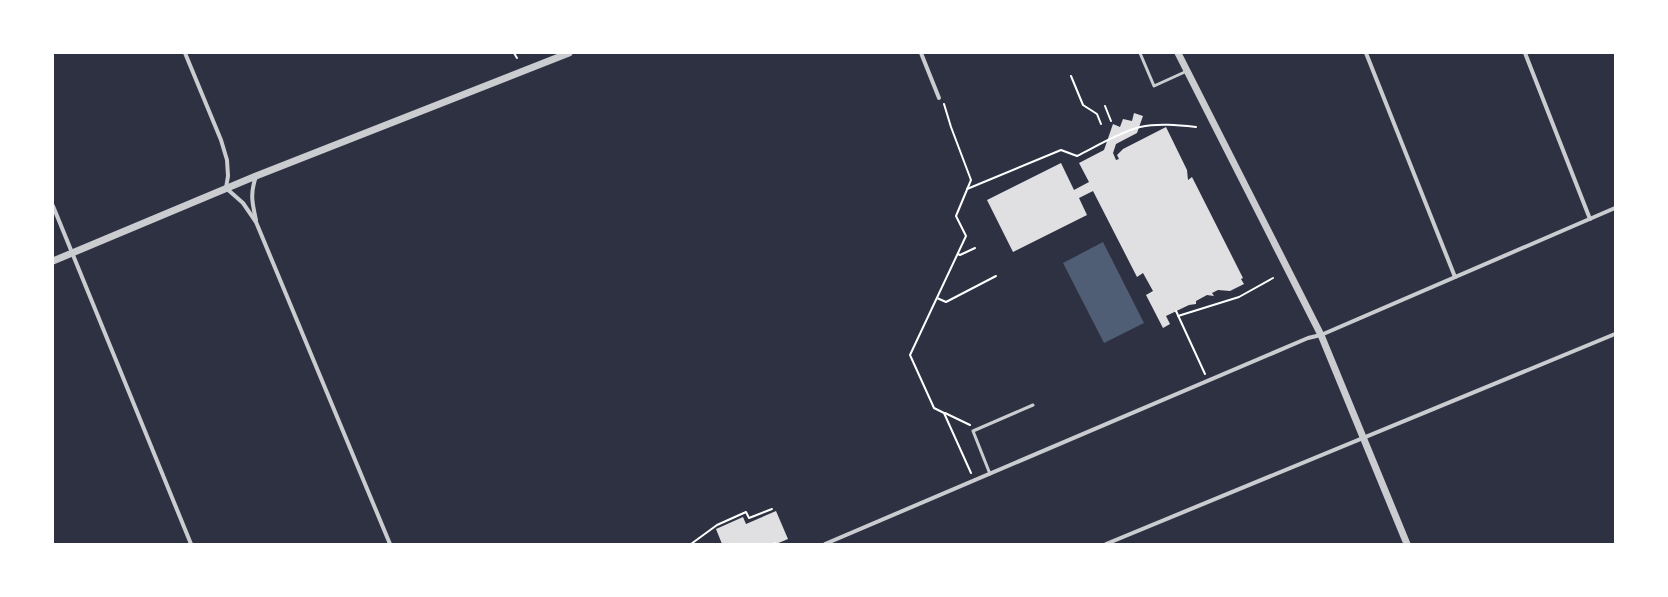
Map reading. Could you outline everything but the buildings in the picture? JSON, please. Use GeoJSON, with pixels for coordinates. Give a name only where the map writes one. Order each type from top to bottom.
{"type":"FeatureCollection","features":[{"type":"Feature","properties":{"kind":"street"},"geometry":{"type":"LineString","coordinates":[[186,53],[221,140],[227,160],[228,176],[226,188]]}},
{"type":"Feature","properties":{"kind":"street"},"geometry":{"type":"LineString","coordinates":[[53,261],[226,188],[569,53]]}},
{"type":"Feature","properties":{"kind":"street"},"geometry":{"type":"LineString","coordinates":[[921,53],[938,98]]}},
{"type":"Feature","properties":{"kind":"street"},"geometry":{"type":"LineString","coordinates":[[1178,53],[1321,335],[1407,544]]}},
{"type":"Feature","properties":{"kind":"street"},"geometry":{"type":"LineString","coordinates":[[1366,53],[1455,277]]}},
{"type":"Feature","properties":{"kind":"street"},"geometry":{"type":"LineString","coordinates":[[1525,53],[1590,219]]}},
{"type":"Feature","properties":{"kind":"street"},"geometry":{"type":"LineString","coordinates":[[256,176],[252,189],[256,222]]}},
{"type":"Feature","properties":{"kind":"street"},"geometry":{"type":"LineString","coordinates":[[226,188],[243,203],[256,222],[390,544]]}},
{"type":"Feature","properties":{"kind":"street"},"geometry":{"type":"LineString","coordinates":[[53,206],[191,544]]}},
{"type":"Feature","properties":{"kind":"street"},"geometry":{"type":"LineString","coordinates":[[825,544],[1308,338],[1321,335],[1615,208]]}},
{"type":"Feature","properties":{"kind":"street"},"geometry":{"type":"LineString","coordinates":[[1106,544],[1615,334]]}},
{"type":"Feature","properties":{"kind":"lane"},"geometry":{"type":"LineString","coordinates":[[1140,53],[1154,86],[1187,71]]}},
{"type":"Feature","properties":{"kind":"lane"},"geometry":{"type":"LineString","coordinates":[[990,474],[973,431],[1033,405]]}},
{"type":"Feature","properties":{"kind":"path"},"geometry":{"type":"LineString","coordinates":[[514,53],[517,58]]}},
{"type":"Feature","properties":{"kind":"path"},"geometry":{"type":"LineString","coordinates":[[1071,76],[1083,105],[1097,114],[1102,124]]}},
{"type":"Feature","properties":{"kind":"path"},"geometry":{"type":"LineString","coordinates":[[938,98],[944,104],[971,180],[956,216],[966,236],[910,354],[934,408],[979,429]]}},
{"type":"Feature","properties":{"kind":"path"},"geometry":{"type":"LineString","coordinates":[[1105,106],[1111,121]]}},
{"type":"Feature","properties":{"kind":"path"},"geometry":{"type":"LineString","coordinates":[[967,188],[1061,150],[1077,156],[1139,127],[1175,124],[1196,127]]}},
{"type":"Feature","properties":{"kind":"path"},"geometry":{"type":"LineString","coordinates":[[958,254],[960,255],[974,248]]}},
{"type":"Feature","properties":{"kind":"path"},"geometry":{"type":"LineString","coordinates":[[937,298],[946,302],[996,276]]}},
{"type":"Feature","properties":{"kind":"path"},"geometry":{"type":"LineString","coordinates":[[1178,316],[1239,297],[1273,278]]}},
{"type":"Feature","properties":{"kind":"path"},"geometry":{"type":"LineString","coordinates":[[1176,311],[1208,381]]}},
{"type":"Feature","properties":{"kind":"path"},"geometry":{"type":"LineString","coordinates":[[944,413],[974,481]]}},
{"type":"Feature","properties":{"kind":"path"},"geometry":{"type":"LineString","coordinates":[[690,544],[717,525],[746,512],[749,518],[772,509]]}},
{"type":"Feature","properties":{"kind":"water"},"geometry":{"type":"Polygon","coordinates":[[[1103,242],[1144,323],[1104,343],[1063,263],[1103,242]]]}}]}
